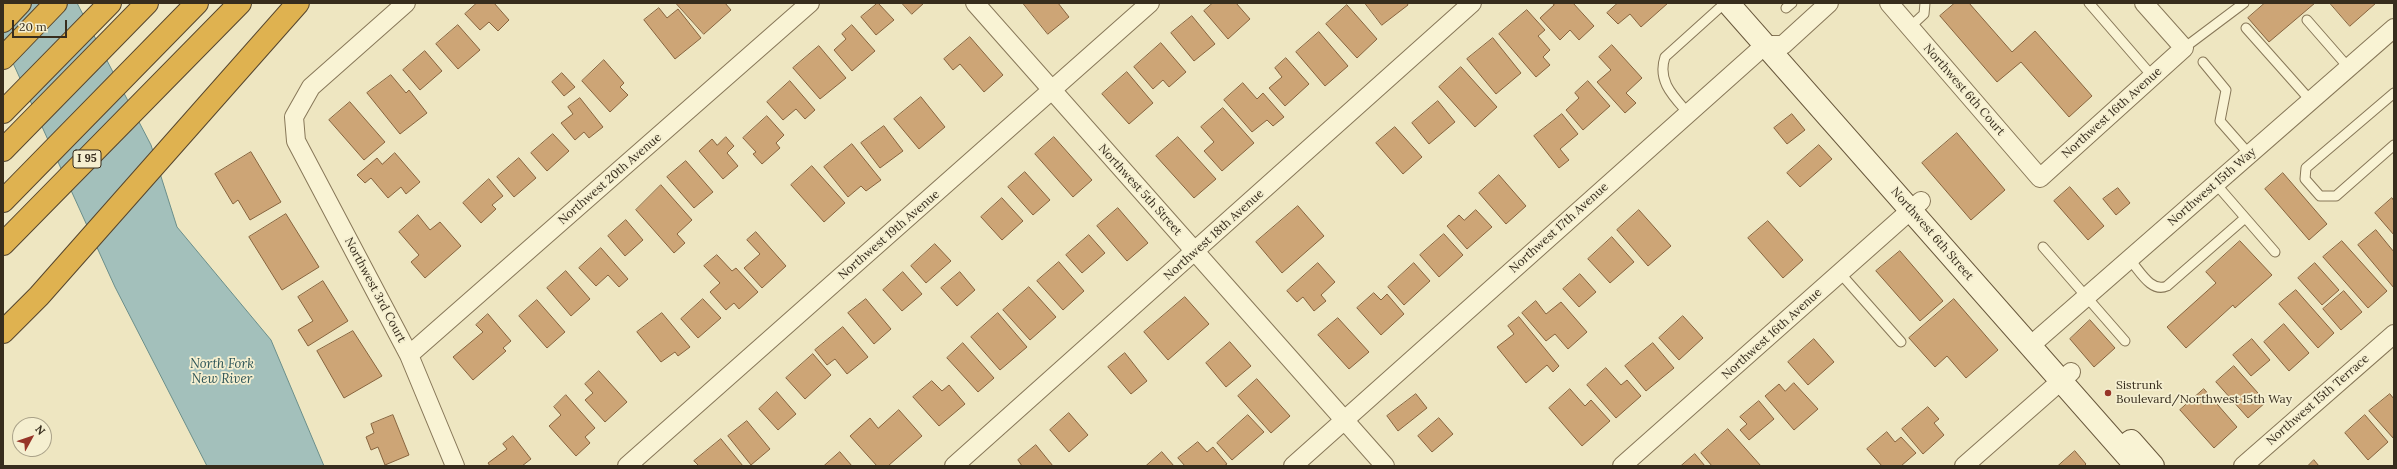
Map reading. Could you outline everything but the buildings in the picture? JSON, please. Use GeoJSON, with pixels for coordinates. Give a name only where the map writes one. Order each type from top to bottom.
{"type":"FeatureCollection","features":[{"type":"Feature","properties":{"kind":"highway"},"geometry":{"type":"LineString","coordinates":[[3,21],[20,3]]}},
{"type":"Feature","properties":{"kind":"highway"},"geometry":{"type":"LineString","coordinates":[[3,58],[56,3]]}},
{"type":"Feature","properties":{"kind":"highway"},"geometry":{"type":"LineString","coordinates":[[3,112],[110,3]]}},
{"type":"Feature","properties":{"kind":"highway"},"geometry":{"type":"LineString","coordinates":[[3,150],[148,3]]}},
{"type":"Feature","properties":{"kind":"highway"},"geometry":{"type":"LineString","coordinates":[[7,197],[197,3]]}},
{"type":"Feature","properties":{"kind":"highway","name":"I 95"},"geometry":{"type":"LineString","coordinates":[[9,239],[240,3]]}},
{"type":"Feature","properties":{"kind":"highway"},"geometry":{"type":"LineString","coordinates":[[3,332],[39,296],[298,3]]}},
{"type":"Feature","properties":{"kind":"highway"},"geometry":{"type":"LineString","coordinates":[[3,343],[39,296]]}},
{"type":"Feature","properties":{"kind":"street","name":"Northwest 3rd Court"},"geometry":{"type":"LineString","coordinates":[[406,3],[311,86],[294,117],[296,141],[409,355],[455,466]]}},
{"type":"Feature","properties":{"kind":"street","name":"Northwest 20th Avenue"},"geometry":{"type":"LineString","coordinates":[[409,355],[810,3]]}},
{"type":"Feature","properties":{"kind":"street","name":"Northwest 5th Street"},"geometry":{"type":"LineString","coordinates":[[975,3],[1345,419],[1385,466]]}},
{"type":"Feature","properties":{"kind":"street","name":"Northwest 19th Avenue"},"geometry":{"type":"LineString","coordinates":[[627,466],[1150,3]]}},
{"type":"Feature","properties":{"kind":"street","name":"Northwest 18th Avenue"},"geometry":{"type":"LineString","coordinates":[[954,466],[1472,3]]}},
{"type":"Feature","properties":{"kind":"street","name":"Northwest 6th Street"},"geometry":{"type":"LineString","coordinates":[[1727,3],[1774,45],[2035,342],[2153,466]]}},
{"type":"Feature","properties":{"kind":"street","name":"Northwest 6th Street"},"geometry":{"type":"LineString","coordinates":[[1746,3],[1774,45]]}},
{"type":"Feature","properties":{"kind":"street","name":"Northwest 17th Avenue"},"geometry":{"type":"LineString","coordinates":[[1293,466],[1688,113],[1829,3]]}},
{"type":"Feature","properties":{"kind":"street","name":"Northwest 6th Court"},"geometry":{"type":"LineString","coordinates":[[1889,3],[2040,178]]}},
{"type":"Feature","properties":{"kind":"street"},"geometry":{"type":"LineString","coordinates":[[2144,3],[2184,48]]}},
{"type":"Feature","properties":{"kind":"street","name":"Northwest 15th Way"},"geometry":{"type":"LineString","coordinates":[[2035,342],[2394,28]]}},
{"type":"Feature","properties":{"kind":"street","name":"Northwest 16th Avenue"},"geometry":{"type":"LineString","coordinates":[[2040,178],[2184,48]]}},
{"type":"Feature","properties":{"kind":"street","name":"Northwest 16th Avenue"},"geometry":{"type":"LineString","coordinates":[[1622,466],[1916,206]]}},
{"type":"Feature","properties":{"kind":"street","name":"Northwest 15th Terrace"},"geometry":{"type":"LineString","coordinates":[[2243,466],[2394,334]]}},
{"type":"Feature","properties":{"kind":"street","name":"Northwest 6th Street"},"geometry":{"type":"LineString","coordinates":[[2066,376],[2136,466]]}},
{"type":"Feature","properties":{"kind":"street"},"geometry":{"type":"LineString","coordinates":[[1964,466],[2066,376]]}},
{"type":"Feature","properties":{"kind":"lane"},"geometry":{"type":"LineString","coordinates":[[1688,113],[1667,88],[1662,66],[1665,57],[1727,3]]}},
{"type":"Feature","properties":{"kind":"lane"},"geometry":{"type":"LineString","coordinates":[[1910,27],[1924,14],[1925,3]]}},
{"type":"Feature","properties":{"kind":"lane"},"geometry":{"type":"LineString","coordinates":[[2089,3],[2153,76]]}},
{"type":"Feature","properties":{"kind":"lane"},"geometry":{"type":"LineString","coordinates":[[2184,48],[2244,3]]}},
{"type":"Feature","properties":{"kind":"lane"},"geometry":{"type":"LineString","coordinates":[[2307,20],[2348,67]]}},
{"type":"Feature","properties":{"kind":"lane"},"geometry":{"type":"LineString","coordinates":[[2246,28],[2310,100]]}},
{"type":"Feature","properties":{"kind":"lane"},"geometry":{"type":"LineString","coordinates":[[2203,62],[2226,90],[2220,121],[2249,154]]}},
{"type":"Feature","properties":{"kind":"lane"},"geometry":{"type":"LineString","coordinates":[[2394,93],[2306,168],[2305,180],[2320,196],[2336,196],[2394,145]]}},
{"type":"Feature","properties":{"kind":"lane"},"geometry":{"type":"LineString","coordinates":[[2215,183],[2275,252]]}},
{"type":"Feature","properties":{"kind":"lane"},"geometry":{"type":"LineString","coordinates":[[2130,260],[2153,286],[2161,289],[2167,286],[2245,218]]}},
{"type":"Feature","properties":{"kind":"lane"},"geometry":{"type":"LineString","coordinates":[[2043,247],[2125,340]]}},
{"type":"Feature","properties":{"kind":"lane"},"geometry":{"type":"LineString","coordinates":[[1840,273],[1900,342]]}},
{"type":"Feature","properties":{"kind":"water","name":"North Fork New River"},"geometry":{"type":"Polygon","coordinates":[[[3,3],[77,3],[151,145],[177,227],[271,340],[324,466],[207,466],[115,287],[3,41],[3,3]]]}},
{"type":"Feature","properties":{"kind":"place","name":"Sistrunk Boulevard/Northwest 15th Way"},"geometry":{"type":"Point","coordinates":[2108,393]}}]}
